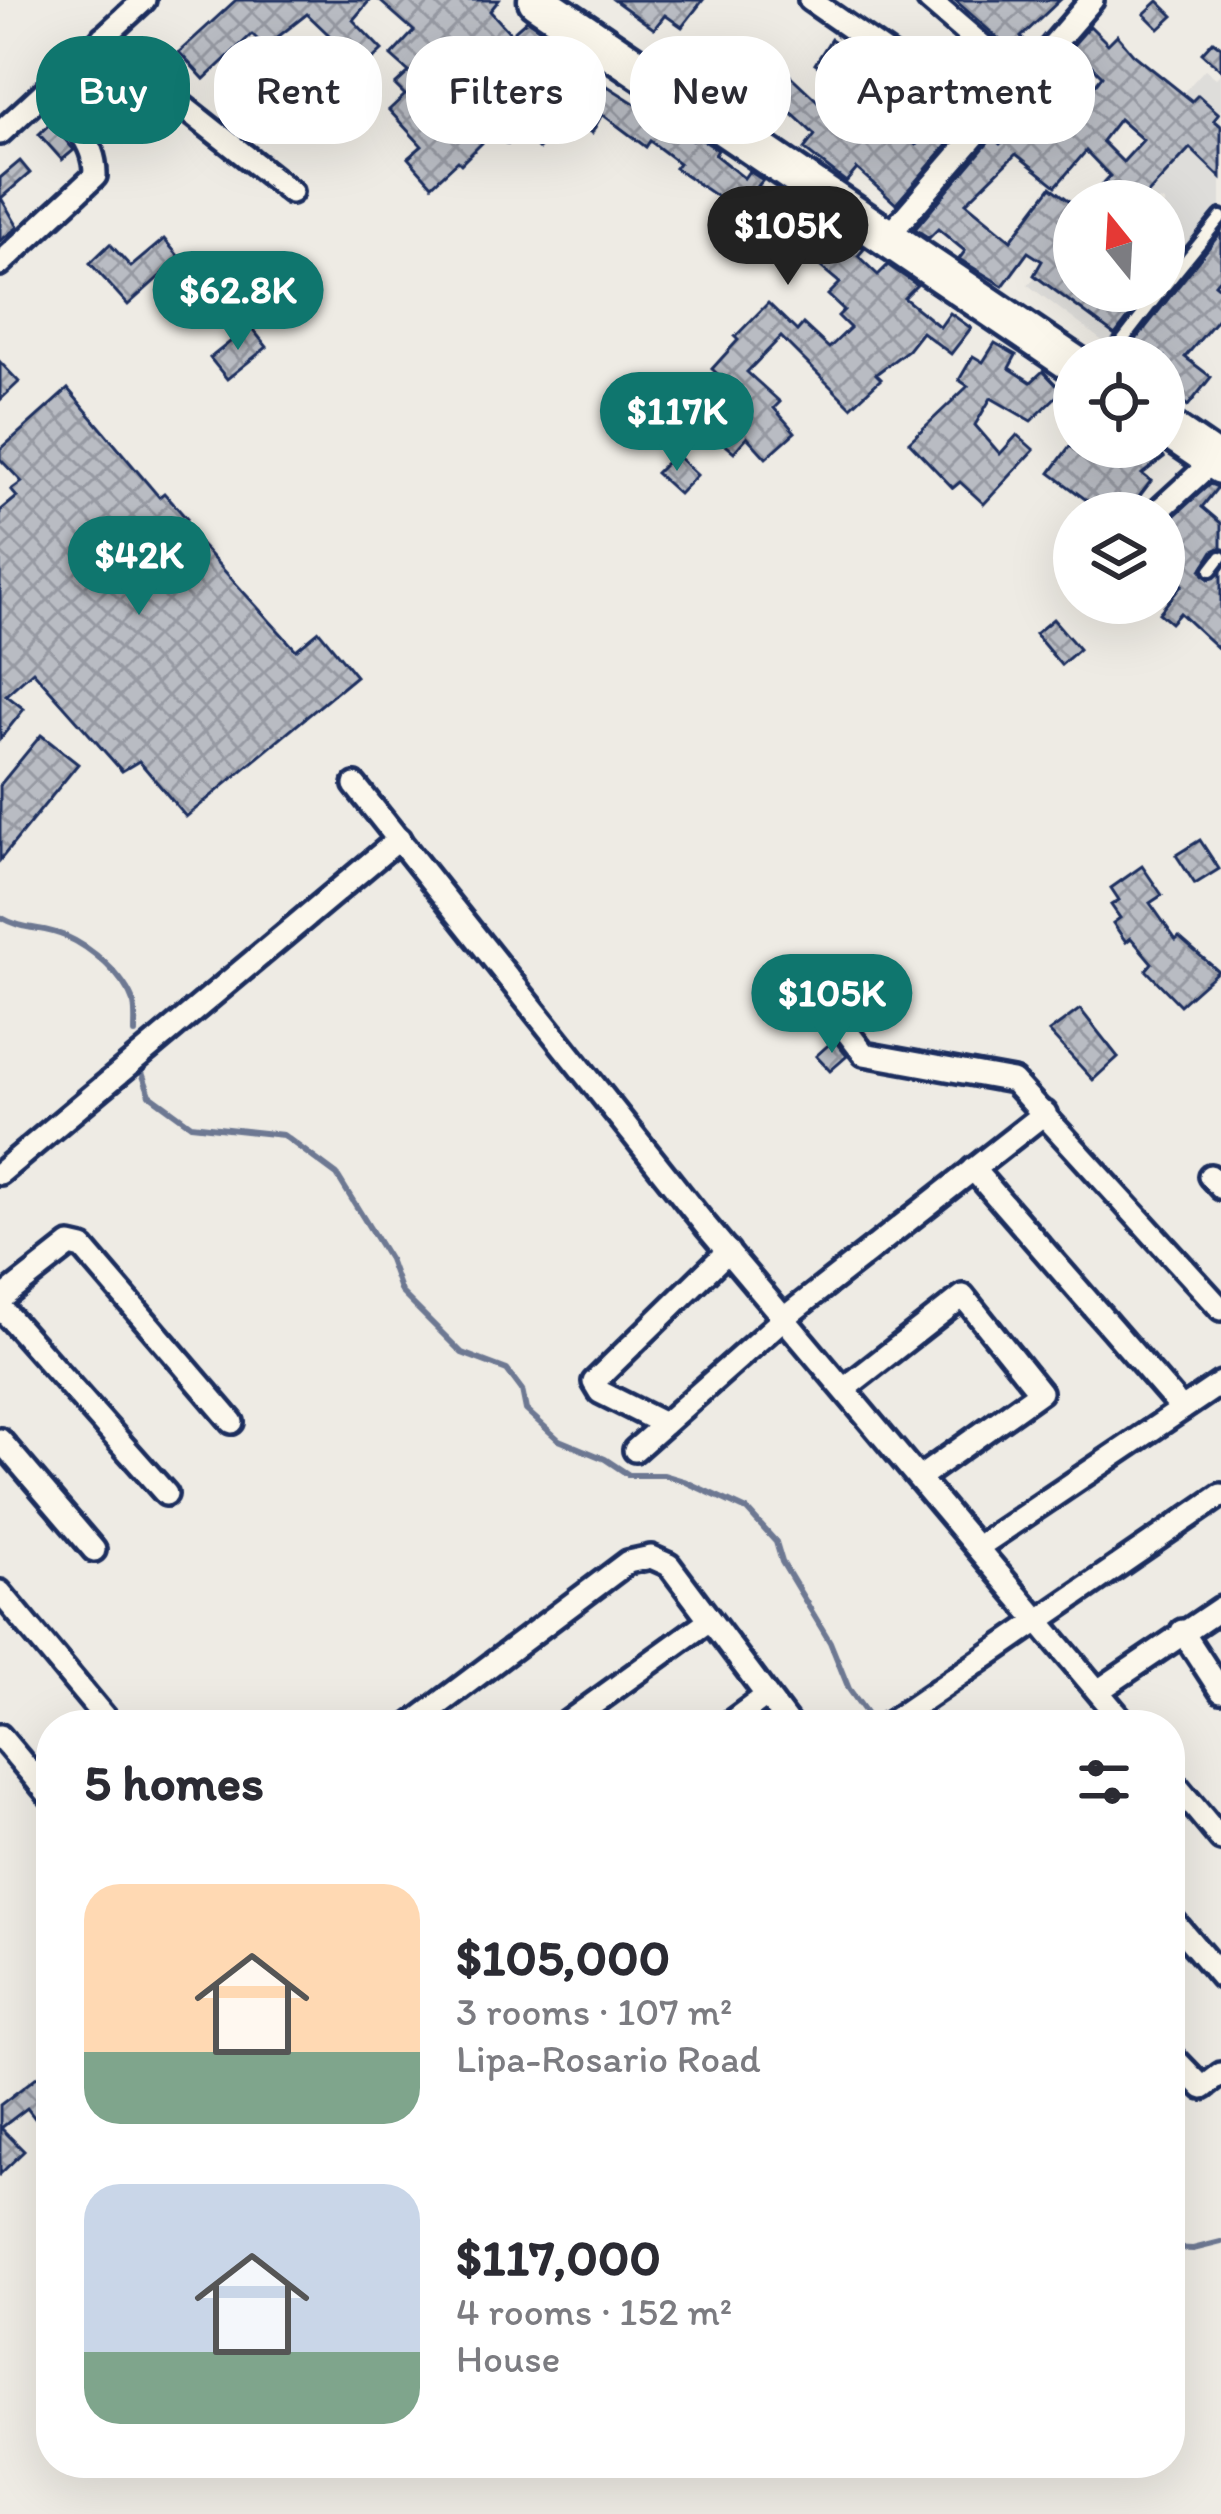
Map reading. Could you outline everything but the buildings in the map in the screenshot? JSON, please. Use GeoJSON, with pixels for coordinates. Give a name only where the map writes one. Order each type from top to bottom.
{"type":"FeatureCollection","features":[{"type":"Feature","properties":{"kind":"main road"},"geometry":{"type":"LineString","coordinates":[[566,13],[1053,349]]}},
{"type":"Feature","properties":{"kind":"main road"},"geometry":{"type":"LineString","coordinates":[[1185,440],[1217,462]]}},
{"type":"Feature","properties":{"kind":"street"},"geometry":{"type":"LineString","coordinates":[[106,36],[144,0]]}},
{"type":"Feature","properties":{"kind":"street"},"geometry":{"type":"LineString","coordinates":[[810,0],[862,36]]}},
{"type":"Feature","properties":{"kind":"street"},"geometry":{"type":"LineString","coordinates":[[929,0],[970,36]]}},
{"type":"Feature","properties":{"kind":"street"},"geometry":{"type":"LineString","coordinates":[[1062,36],[1092,0]]}},
{"type":"Feature","properties":{"kind":"street"},"geometry":{"type":"LineString","coordinates":[[0,133],[36,100]]}},
{"type":"Feature","properties":{"kind":"street"},"geometry":{"type":"LineString","coordinates":[[190,112],[291,192]]}},
{"type":"Feature","properties":{"kind":"street"},"geometry":{"type":"LineString","coordinates":[[0,264],[94,176],[88,144]]}},
{"type":"Feature","properties":{"kind":"street"},"geometry":{"type":"LineString","coordinates":[[889,235],[969,144]]}},
{"type":"Feature","properties":{"kind":"street"},"geometry":{"type":"LineString","coordinates":[[1181,492],[1217,462]]}},
{"type":"Feature","properties":{"kind":"street"},"geometry":{"type":"LineString","coordinates":[[355,785],[728,1251],[1114,1710]]}},
{"type":"Feature","properties":{"kind":"street"},"geometry":{"type":"LineString","coordinates":[[0,1173],[399,838]]}},
{"type":"Feature","properties":{"kind":"street"},"geometry":{"type":"LineString","coordinates":[[838,1020],[864,1054],[1005,1076],[1045,1113],[1221,1309]]}},
{"type":"Feature","properties":{"kind":"street"},"geometry":{"type":"LineString","coordinates":[[635,1450],[784,1318],[1045,1113]]}},
{"type":"Feature","properties":{"kind":"street"},"geometry":{"type":"LineString","coordinates":[[973,1169],[1182,1409]]}},
{"type":"Feature","properties":{"kind":"street"},"geometry":{"type":"LineString","coordinates":[[166,1494],[0,1304],[70,1245],[83,1248],[232,1422]]}},
{"type":"Feature","properties":{"kind":"street"},"geometry":{"type":"LineString","coordinates":[[664,1424],[600,1392],[594,1382],[728,1251]]}},
{"type":"Feature","properties":{"kind":"street"},"geometry":{"type":"LineString","coordinates":[[844,1389],[963,1296],[1040,1392],[919,1478]]}},
{"type":"Feature","properties":{"kind":"street"},"geometry":{"type":"LineString","coordinates":[[978,1547],[1221,1383]]}},
{"type":"Feature","properties":{"kind":"street"},"geometry":{"type":"LineString","coordinates":[[0,1440],[94,1550]]}},
{"type":"Feature","properties":{"kind":"street"},"geometry":{"type":"LineString","coordinates":[[908,1710],[1221,1495]]}},
{"type":"Feature","properties":{"kind":"street"},"geometry":{"type":"LineString","coordinates":[[431,1710],[628,1562],[651,1557],[669,1565],[777,1710]]}},
{"type":"Feature","properties":{"kind":"street"},"geometry":{"type":"LineString","coordinates":[[0,1592],[98,1710]]}},
{"type":"Feature","properties":{"kind":"street"},"geometry":{"type":"LineString","coordinates":[[1098,1690],[1221,1608]]}},
{"type":"Feature","properties":{"kind":"street"},"geometry":{"type":"LineString","coordinates":[[585,1710],[708,1621]]}},
{"type":"Feature","properties":{"kind":"street"},"geometry":{"type":"LineString","coordinates":[[1183,1631],[1221,1691]]}},
{"type":"Feature","properties":{"kind":"street"},"geometry":{"type":"LineString","coordinates":[[747,1710],[766,1696]]}},
{"type":"Feature","properties":{"kind":"street"},"geometry":{"type":"LineString","coordinates":[[0,1736],[36,1779]]}},
{"type":"Feature","properties":{"kind":"street"},"geometry":{"type":"LineString","coordinates":[[1185,1796],[1221,1839]]}},
{"type":"Feature","properties":{"kind":"street"},"geometry":{"type":"LineString","coordinates":[[1185,1934],[1221,1976]]}},
{"type":"Feature","properties":{"kind":"street"},"geometry":{"type":"LineString","coordinates":[[1185,2069],[1203,2088],[1221,2074]]}},
{"type":"Feature","properties":{"kind":"lane"},"geometry":{"type":"LineString","coordinates":[[1185,262],[1221,217]]}},
{"type":"Feature","properties":{"kind":"lane"},"geometry":{"type":"LineString","coordinates":[[1126,336],[1145,312]]}},
{"type":"Feature","properties":{"kind":"lane"},"geometry":{"type":"LineString","coordinates":[[1210,570],[1221,557]]}},
{"type":"Feature","properties":{"kind":"shaded area"},"geometry":{"type":"Polygon","coordinates":[[[1205,69],[1216,78],[1221,73],[1221,284],[1174,336],[1096,336],[1064,312],[1185,312],[1185,180],[1103,180],[1205,69]]]}},
{"type":"Feature","properties":{"kind":"shaded area"},"geometry":{"type":"Polygon","coordinates":[[[1053,258],[1053,304],[1028,285],[1053,258]]]}},
{"type":"Feature","properties":{"kind":"waterway"},"geometry":{"type":"LineString","coordinates":[[0,917],[65,936],[96,955],[130,993],[135,1033]]}},
{"type":"Feature","properties":{"kind":"waterway"},"geometry":{"type":"LineString","coordinates":[[140,1067],[150,1095],[191,1125],[283,1135],[337,1175],[389,1259],[401,1292],[462,1353],[507,1370],[522,1390],[526,1410],[559,1440],[629,1475],[664,1475],[747,1510],[776,1542],[782,1562],[864,1710]]}},
{"type":"Feature","properties":{"kind":"waterway"},"geometry":{"type":"LineString","coordinates":[[1185,2249],[1221,2242]]}}]}
